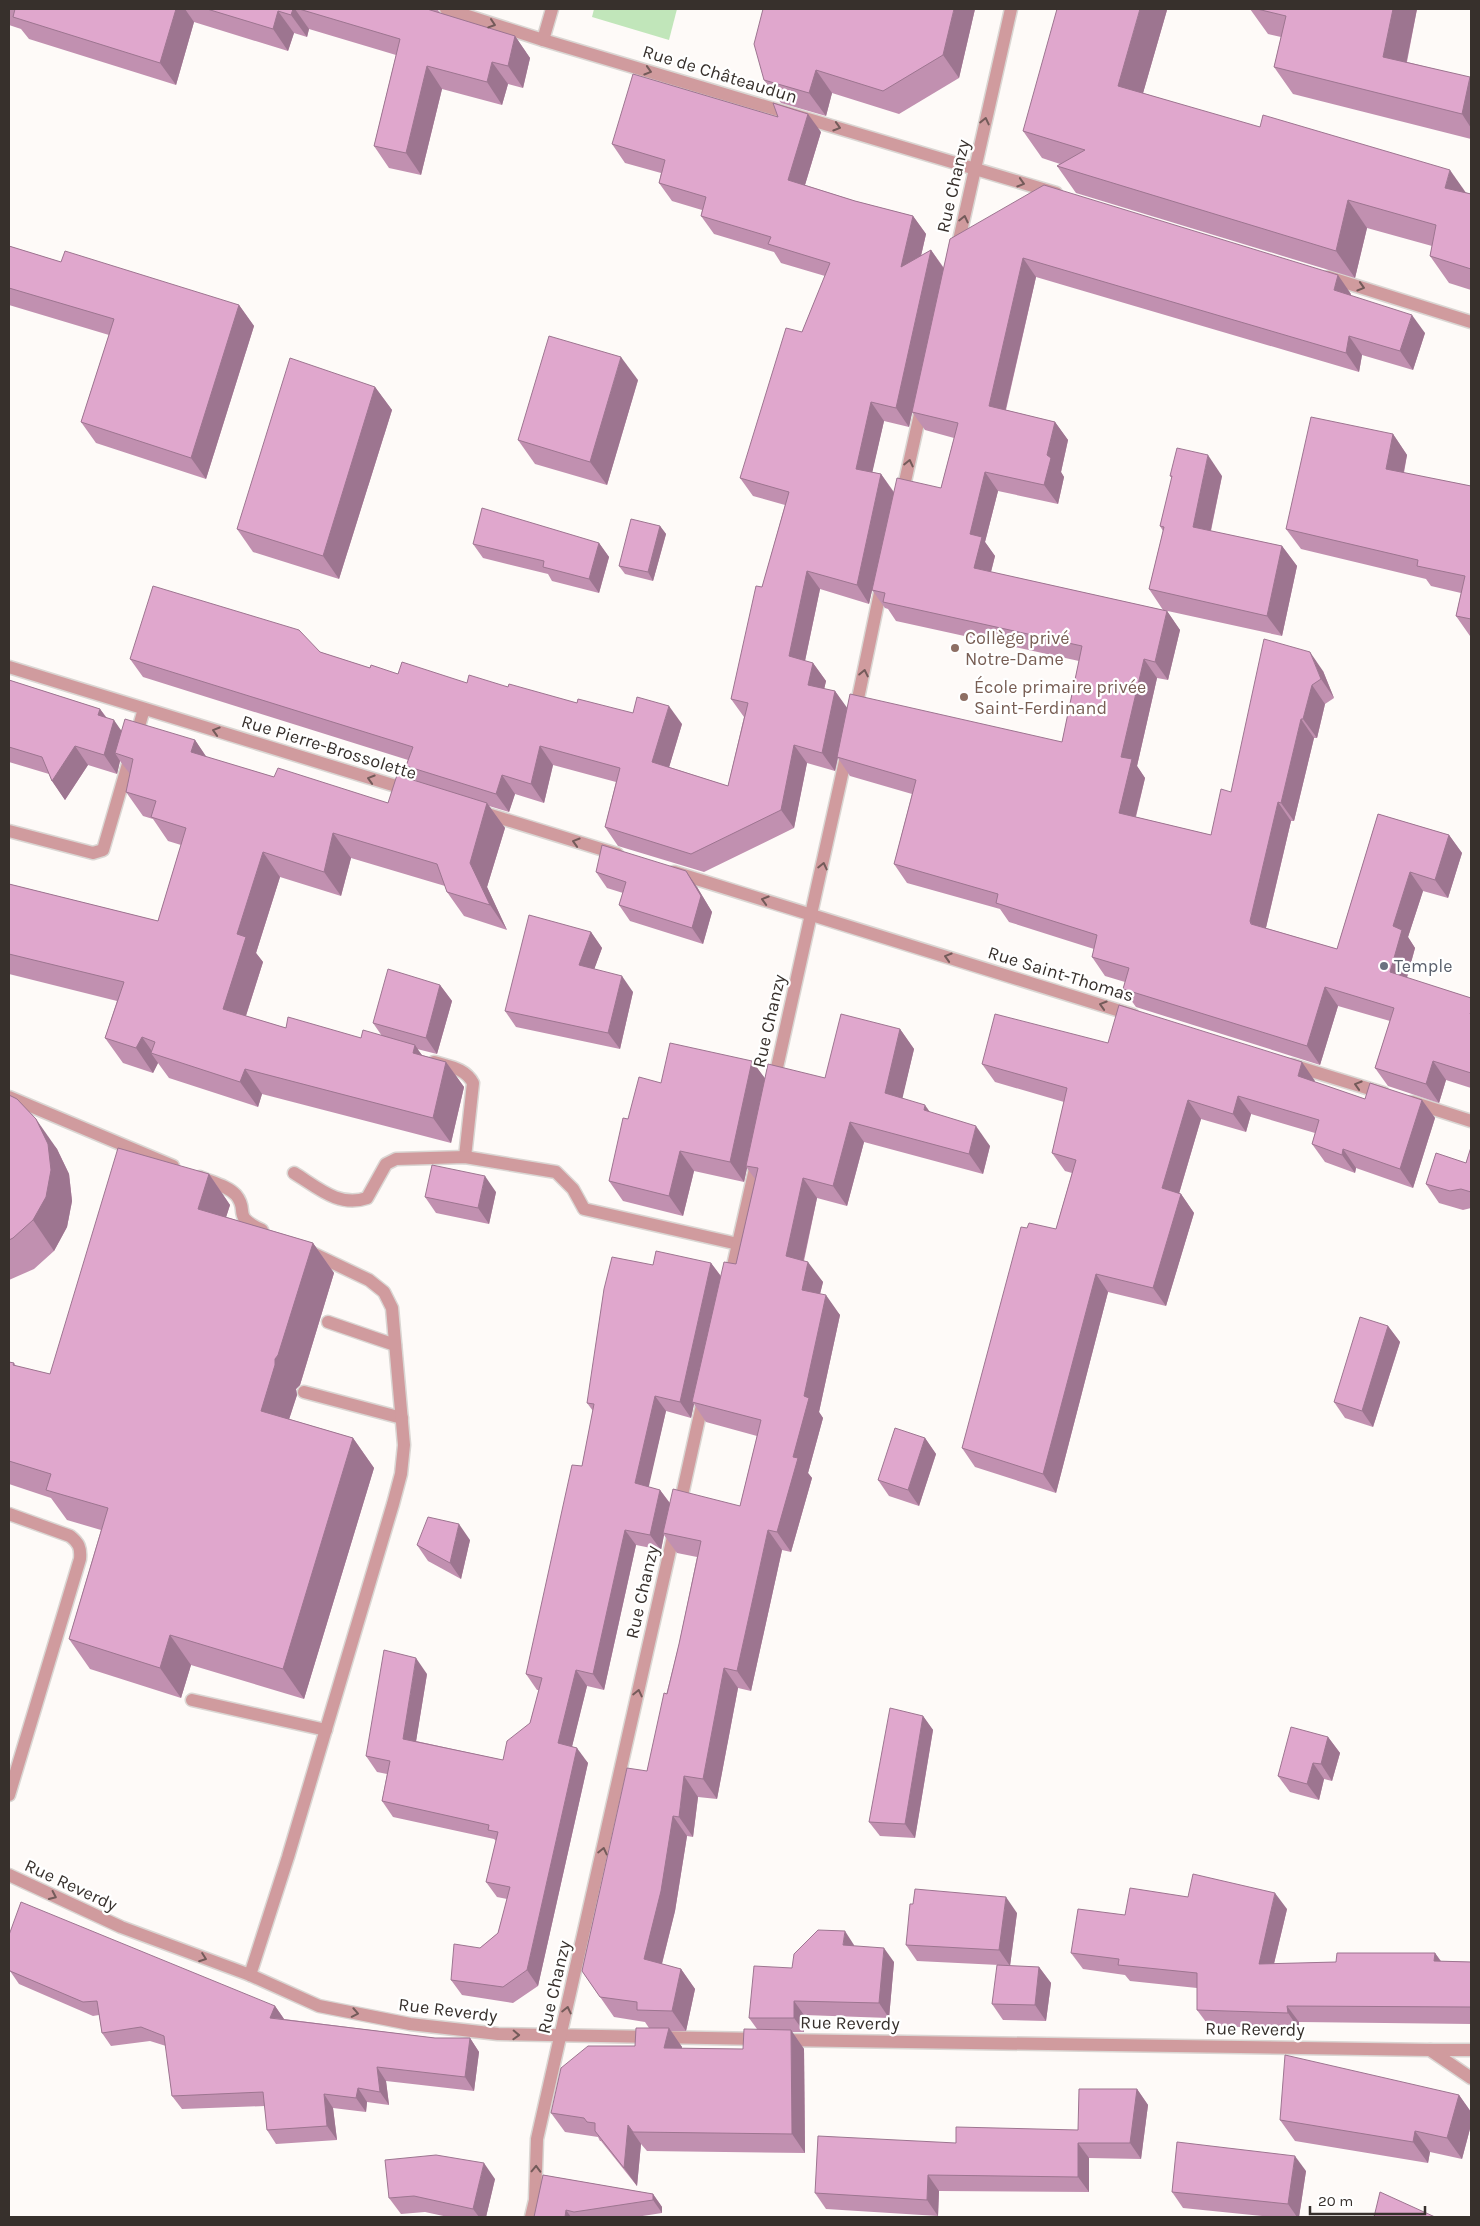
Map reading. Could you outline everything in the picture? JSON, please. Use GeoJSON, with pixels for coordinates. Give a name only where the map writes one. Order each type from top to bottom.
{"type":"FeatureCollection","features":[{"type":"Feature","properties":{"kind":"street","name":"Rue de Châteaudun"},"geometry":{"type":"LineString","coordinates":[[446,9],[543,40],[1065,196]]}},
{"type":"Feature","properties":{"kind":"street"},"geometry":{"type":"LineString","coordinates":[[543,40],[552,9]]}},
{"type":"Feature","properties":{"kind":"street","name":"Rue Chanzy"},"geometry":{"type":"LineString","coordinates":[[953,266],[1011,9]]}},
{"type":"Feature","properties":{"kind":"street"},"geometry":{"type":"LineString","coordinates":[[1320,275],[1471,322]]}},
{"type":"Feature","properties":{"kind":"street"},"geometry":{"type":"LineString","coordinates":[[899,510],[925,393]]}},
{"type":"Feature","properties":{"kind":"street","name":"Rue Chanzy"},"geometry":{"type":"LineString","coordinates":[[772,1090],[812,914],[886,568]]}},
{"type":"Feature","properties":{"kind":"street","name":"Rue Pierre-Brossolette"},"geometry":{"type":"LineString","coordinates":[[9,667],[420,794]]}},
{"type":"Feature","properties":{"kind":"street"},"geometry":{"type":"LineString","coordinates":[[9,831],[93,854],[103,850],[108,839],[144,709]]}},
{"type":"Feature","properties":{"kind":"street"},"geometry":{"type":"LineString","coordinates":[[468,808],[630,858]]}},
{"type":"Feature","properties":{"kind":"street"},"geometry":{"type":"LineString","coordinates":[[658,867],[812,914]]}},
{"type":"Feature","properties":{"kind":"street","name":"Rue Saint-Thomas"},"geometry":{"type":"LineString","coordinates":[[812,914],[1147,1019]]}},
{"type":"Feature","properties":{"kind":"street"},"geometry":{"type":"LineString","coordinates":[[424,1059],[462,1070],[469,1075],[472,1084],[465,1156]]}},
{"type":"Feature","properties":{"kind":"street"},"geometry":{"type":"LineString","coordinates":[[1280,1061],[1471,1121]]}},
{"type":"Feature","properties":{"kind":"street"},"geometry":{"type":"LineString","coordinates":[[9,1097],[230,1190],[237,1196],[242,1218],[247,1223],[273,1235]]}},
{"type":"Feature","properties":{"kind":"street"},"geometry":{"type":"LineString","coordinates":[[727,1293],[759,1148]]}},
{"type":"Feature","properties":{"kind":"street"},"geometry":{"type":"LineString","coordinates":[[294,1173],[341,1201],[356,1202],[367,1198],[386,1164],[396,1159],[465,1156],[556,1172],[573,1189],[584,1209],[738,1244]]}},
{"type":"Feature","properties":{"kind":"street"},"geometry":{"type":"LineString","coordinates":[[250,1975],[326,1730],[395,1497],[404,1445],[392,1308],[384,1292],[369,1280],[299,1247]]}},
{"type":"Feature","properties":{"kind":"street"},"geometry":{"type":"LineString","coordinates":[[328,1322],[395,1345]]}},
{"type":"Feature","properties":{"kind":"street","name":"Rue Chanzy"},"geometry":{"type":"LineString","coordinates":[[531,2217],[535,2200],[537,2139],[708,1380]]}},
{"type":"Feature","properties":{"kind":"street"},"geometry":{"type":"LineString","coordinates":[[304,1392],[402,1418]]}},
{"type":"Feature","properties":{"kind":"street"},"geometry":{"type":"LineString","coordinates":[[9,1514],[70,1536],[78,1542],[81,1550],[80,1560],[9,1795]]}},
{"type":"Feature","properties":{"kind":"street"},"geometry":{"type":"LineString","coordinates":[[192,1700],[326,1730]]}},
{"type":"Feature","properties":{"kind":"street","name":"Rue Reverdy"},"geometry":{"type":"LineString","coordinates":[[9,1875],[121,1927],[250,1975],[319,2006],[410,2024],[498,2034],[561,2037],[1471,2050]]}},
{"type":"Feature","properties":{"kind":"street"},"geometry":{"type":"LineString","coordinates":[[1430,2050],[1471,2078]]}},
{"type":"Feature","properties":{"kind":"green space"},"geometry":{"type":"Polygon","coordinates":[[[594,9],[677,9],[669,40],[592,17],[594,9]]]}},
{"type":"Feature","properties":{"kind":"building"},"geometry":{"type":"Polygon","coordinates":[[[15,9],[176,9],[160,63],[13,17],[15,9]]]}},
{"type":"Feature","properties":{"kind":"building"},"geometry":{"type":"Polygon","coordinates":[[[207,9],[293,9],[291,15],[278,11],[273,29],[207,9]]]}},
{"type":"Feature","properties":{"kind":"building"},"geometry":{"type":"Polygon","coordinates":[[[299,9],[427,9],[515,36],[508,66],[492,62],[487,82],[427,66],[406,153],[374,146],[400,39],[299,9]]]}},
{"type":"Feature","properties":{"kind":"building"},"geometry":{"type":"Polygon","coordinates":[[[763,9],[954,9],[943,55],[883,91],[816,70],[809,93],[764,80],[754,44],[763,9]]]}},
{"type":"Feature","properties":{"kind":"building"},"geometry":{"type":"Polygon","coordinates":[[[1057,9],[1140,9],[1118,86],[1260,127],[1263,115],[1450,170],[1445,188],[1471,194],[1471,269],[1430,256],[1436,225],[1348,200],[1336,251],[1057,166],[1085,150],[1023,131],[1057,9]]]}},
{"type":"Feature","properties":{"kind":"building"},"geometry":{"type":"Polygon","coordinates":[[[1257,9],[1393,9],[1383,57],[1470,77],[1462,114],[1274,67],[1286,16],[1257,9]]]}},
{"type":"Feature","properties":{"kind":"building"},"geometry":{"type":"Polygon","coordinates":[[[633,74],[778,117],[773,103],[808,114],[788,180],[855,201],[913,216],[901,267],[931,250],[896,408],[871,402],[856,469],[881,474],[857,585],[807,571],[789,656],[813,663],[808,685],[835,691],[822,753],[794,745],[781,810],[691,854],[605,827],[620,768],[540,746],[531,784],[502,775],[496,794],[406,766],[413,747],[130,659],[153,586],[299,630],[320,652],[370,668],[371,665],[398,674],[402,662],[467,683],[469,675],[508,687],[509,684],[577,703],[578,699],[633,713],[637,697],[669,706],[652,762],[728,786],[748,703],[731,699],[756,586],[762,587],[789,492],[740,478],[786,328],[802,332],[830,263],[768,244],[771,237],[701,216],[706,197],[659,183],[665,160],[612,144],[633,74]]]}},
{"type":"Feature","properties":{"kind":"building"},"geometry":{"type":"Polygon","coordinates":[[[1044,185],[1338,275],[1334,290],[1412,315],[1400,351],[1349,336],[1346,353],[1023,258],[989,406],[1055,422],[1047,455],[1051,458],[1044,485],[985,472],[970,534],[982,537],[974,568],[1167,611],[1155,662],[1144,659],[1121,757],[1132,759],[1119,813],[1211,835],[1221,789],[1231,792],[1264,639],[1310,652],[1321,679],[1312,685],[1303,719],[1301,719],[1281,803],[1278,802],[1250,921],[1251,924],[1337,949],[1378,814],[1449,835],[1435,880],[1410,872],[1393,926],[1402,930],[1390,972],[1471,998],[1471,1073],[1433,1061],[1426,1084],[1375,1068],[1394,1008],[1325,987],[1307,1046],[1123,989],[1129,968],[1092,957],[1097,935],[996,903],[998,894],[894,864],[916,780],[837,757],[850,694],[1062,742],[1082,646],[883,602],[885,593],[872,590],[897,478],[941,488],[958,423],[912,412],[950,239],[1044,185]]]}},
{"type":"Feature","properties":{"kind":"building"},"geometry":{"type":"Polygon","coordinates":[[[9,246],[61,262],[65,251],[239,305],[191,458],[81,422],[114,319],[9,288],[9,246]]]}},
{"type":"Feature","properties":{"kind":"building"},"geometry":{"type":"Polygon","coordinates":[[[549,336],[621,357],[590,462],[518,440],[549,336]]]}},
{"type":"Feature","properties":{"kind":"building"},"geometry":{"type":"Polygon","coordinates":[[[290,358],[375,387],[323,556],[237,529],[290,358]]]}},
{"type":"Feature","properties":{"kind":"building"},"geometry":{"type":"Polygon","coordinates":[[[1311,417],[1393,434],[1386,469],[1471,486],[1471,619],[1456,616],[1465,576],[1417,566],[1418,560],[1286,529],[1311,417]]]}},
{"type":"Feature","properties":{"kind":"building"},"geometry":{"type":"Polygon","coordinates":[[[1177,448],[1208,455],[1193,527],[1282,546],[1267,616],[1149,589],[1164,527],[1160,526],[1177,448]]]}},
{"type":"Feature","properties":{"kind":"building"},"geometry":{"type":"Polygon","coordinates":[[[482,508],[599,543],[589,579],[543,567],[544,561],[473,544],[482,508]]]}},
{"type":"Feature","properties":{"kind":"building"},"geometry":{"type":"Polygon","coordinates":[[[631,519],[660,526],[648,572],[619,566],[631,519]]]}},
{"type":"Feature","properties":{"kind":"building"},"geometry":{"type":"Polygon","coordinates":[[[9,680],[100,709],[98,715],[114,720],[104,755],[75,746],[52,781],[42,757],[9,747],[9,680]]]}},
{"type":"Feature","properties":{"kind":"building"},"geometry":{"type":"Polygon","coordinates":[[[125,719],[195,740],[191,752],[274,777],[278,768],[388,803],[397,775],[487,803],[470,863],[490,905],[447,892],[437,864],[333,833],[324,872],[263,852],[237,934],[246,937],[223,1009],[286,1028],[288,1017],[361,1038],[363,1030],[415,1045],[413,1053],[446,1062],[433,1118],[245,1069],[240,1082],[151,1053],[155,1042],[142,1037],[136,1048],[105,1038],[124,982],[9,954],[9,884],[158,921],[186,828],[151,817],[156,801],[126,792],[133,759],[115,753],[125,719]]]}},
{"type":"Feature","properties":{"kind":"building"},"geometry":{"type":"Polygon","coordinates":[[[602,845],[686,871],[701,896],[692,928],[619,905],[626,882],[596,872],[602,845]]]}},
{"type":"Feature","properties":{"kind":"building"},"geometry":{"type":"Polygon","coordinates":[[[529,915],[591,932],[579,965],[622,976],[608,1033],[505,1011],[529,915]]]}},
{"type":"Feature","properties":{"kind":"building"},"geometry":{"type":"Polygon","coordinates":[[[388,969],[440,985],[426,1038],[373,1023],[388,969]]]}},
{"type":"Feature","properties":{"kind":"building"},"geometry":{"type":"Polygon","coordinates":[[[1119,1005],[1302,1062],[1298,1076],[1365,1099],[1370,1083],[1422,1100],[1400,1169],[1343,1149],[1342,1155],[1312,1144],[1319,1120],[1238,1096],[1233,1114],[1188,1100],[1162,1188],[1181,1194],[1153,1288],[1096,1274],[1043,1474],[962,1448],[1021,1227],[1027,1228],[1029,1223],[1056,1229],[1076,1160],[1052,1153],[1067,1088],[982,1064],[995,1014],[1108,1043],[1119,1005]]]}},
{"type":"Feature","properties":{"kind":"building"},"geometry":{"type":"Polygon","coordinates":[[[841,1014],[900,1029],[885,1093],[925,1105],[924,1110],[976,1126],[969,1154],[850,1122],[833,1186],[803,1178],[786,1256],[808,1262],[802,1290],[826,1295],[804,1396],[809,1398],[793,1457],[798,1458],[777,1532],[768,1530],[737,1671],[724,1668],[703,1779],[684,1776],[679,1817],[673,1816],[661,1891],[644,1959],[681,1969],[672,2011],[637,2010],[637,2002],[600,1997],[582,1971],[627,1768],[647,1771],[664,1693],[667,1694],[679,1644],[701,1541],[663,1533],[673,1489],[740,1506],[761,1420],[692,1402],[724,1262],[736,1264],[758,1168],[746,1166],[768,1064],[825,1078],[841,1014]]]}},
{"type":"Feature","properties":{"kind":"building"},"geometry":{"type":"Polygon","coordinates":[[[670,1043],[752,1061],[730,1162],[680,1151],[669,1196],[609,1181],[623,1118],[628,1119],[639,1077],[661,1083],[670,1043]]]}},
{"type":"Feature","properties":{"kind":"building"},"geometry":{"type":"Polygon","coordinates":[[[9,1095],[17,1099],[36,1119],[48,1144],[51,1170],[46,1197],[33,1220],[9,1240],[9,1095]]]}},
{"type":"Feature","properties":{"kind":"building"},"geometry":{"type":"Polygon","coordinates":[[[1471,1147],[1471,1192],[1461,1189],[1450,1191],[1426,1184],[1436,1153],[1466,1163],[1471,1147]]]}},
{"type":"Feature","properties":{"kind":"building"},"geometry":{"type":"Polygon","coordinates":[[[118,1148],[209,1174],[198,1209],[313,1243],[278,1355],[275,1359],[275,1365],[261,1411],[353,1438],[283,1669],[170,1635],[160,1668],[69,1639],[108,1508],[46,1490],[51,1474],[9,1461],[9,1362],[14,1363],[13,1365],[50,1374],[118,1148]]]}},
{"type":"Feature","properties":{"kind":"building"},"geometry":{"type":"Polygon","coordinates":[[[432,1165],[485,1176],[478,1208],[425,1197],[432,1165]]]}},
{"type":"Feature","properties":{"kind":"building"},"geometry":{"type":"Polygon","coordinates":[[[656,1251],[711,1263],[680,1402],[655,1396],[635,1483],[660,1490],[650,1535],[625,1530],[593,1674],[576,1670],[558,1743],[577,1748],[527,1970],[503,1987],[451,1980],[454,1944],[480,1948],[498,1933],[510,1887],[486,1882],[498,1832],[488,1830],[489,1825],[382,1801],[390,1761],[366,1756],[384,1650],[416,1658],[403,1739],[503,1760],[507,1741],[530,1723],[542,1678],[526,1674],[572,1465],[582,1466],[594,1404],[587,1403],[604,1289],[612,1257],[653,1265],[656,1251]]]}},
{"type":"Feature","properties":{"kind":"building"},"geometry":{"type":"Polygon","coordinates":[[[1360,1317],[1388,1326],[1362,1411],[1334,1402],[1360,1317]]]}},
{"type":"Feature","properties":{"kind":"building"},"geometry":{"type":"Polygon","coordinates":[[[895,1428],[925,1438],[908,1490],[878,1480],[895,1428]]]}},
{"type":"Feature","properties":{"kind":"building"},"geometry":{"type":"Polygon","coordinates":[[[428,1517],[459,1524],[450,1563],[417,1545],[428,1517]]]}},
{"type":"Feature","properties":{"kind":"building"},"geometry":{"type":"Polygon","coordinates":[[[890,1708],[923,1716],[905,1824],[869,1822],[890,1708]]]}},
{"type":"Feature","properties":{"kind":"building"},"geometry":{"type":"Polygon","coordinates":[[[1291,1727],[1328,1737],[1321,1764],[1313,1763],[1307,1784],[1278,1776],[1291,1727]]]}},
{"type":"Feature","properties":{"kind":"building"},"geometry":{"type":"Polygon","coordinates":[[[1193,1874],[1275,1893],[1259,1964],[1336,1962],[1337,1953],[1435,1953],[1434,1961],[1471,1962],[1471,2007],[1287,2006],[1288,2013],[1197,2010],[1197,1973],[1118,1965],[1119,1959],[1071,1953],[1078,1909],[1125,1915],[1130,1888],[1188,1897],[1193,1874]]]}},
{"type":"Feature","properties":{"kind":"building"},"geometry":{"type":"Polygon","coordinates":[[[915,1889],[1006,1897],[999,1950],[906,1945],[910,1904],[913,1904],[915,1889]]]}},
{"type":"Feature","properties":{"kind":"building"},"geometry":{"type":"Polygon","coordinates":[[[21,1902],[275,2006],[270,2018],[435,2038],[470,2038],[465,2077],[377,2067],[380,2092],[358,2088],[356,2098],[324,2094],[327,2126],[267,2130],[263,2092],[172,2096],[164,2036],[141,2027],[102,2033],[97,2001],[83,2002],[10,1971],[9,1935],[21,1902]]]}},
{"type":"Feature","properties":{"kind":"building"},"geometry":{"type":"Polygon","coordinates":[[[818,1930],[845,1931],[843,1945],[884,1948],[879,2003],[794,2001],[794,2018],[749,2018],[754,1966],[792,1968],[794,1954],[818,1930]]]}},
{"type":"Feature","properties":{"kind":"building"},"geometry":{"type":"Polygon","coordinates":[[[997,1965],[1039,1967],[1035,2005],[992,2004],[997,1965]]]}},
{"type":"Feature","properties":{"kind":"building"},"geometry":{"type":"Polygon","coordinates":[[[636,2028],[669,2028],[664,2048],[743,2049],[744,2029],[791,2030],[792,2134],[633,2132],[628,2125],[624,2168],[595,2131],[595,2123],[587,2122],[584,2118],[551,2113],[561,2068],[588,2046],[635,2046],[636,2028]]]}},
{"type":"Feature","properties":{"kind":"building"},"geometry":{"type":"Polygon","coordinates":[[[1285,2055],[1459,2095],[1447,2138],[1415,2131],[1413,2142],[1280,2120],[1285,2055]]]}},
{"type":"Feature","properties":{"kind":"building"},"geometry":{"type":"Polygon","coordinates":[[[1079,2089],[1137,2089],[1130,2143],[1078,2143],[1078,2177],[928,2175],[927,2200],[815,2193],[818,2136],[956,2143],[956,2127],[1078,2130],[1079,2089]]]}},
{"type":"Feature","properties":{"kind":"building"},"geometry":{"type":"Polygon","coordinates":[[[1177,2142],[1295,2156],[1288,2204],[1172,2192],[1177,2142]]]}},
{"type":"Feature","properties":{"kind":"building"},"geometry":{"type":"Polygon","coordinates":[[[436,2155],[484,2163],[473,2209],[414,2196],[389,2198],[385,2160],[436,2155]]]}},
{"type":"Feature","properties":{"kind":"building"},"geometry":{"type":"Polygon","coordinates":[[[543,2175],[653,2194],[653,2200],[574,2212],[566,2210],[565,2217],[534,2217],[543,2175]]]}},
{"type":"Feature","properties":{"kind":"building"},"geometry":{"type":"Polygon","coordinates":[[[1380,2192],[1435,2217],[1374,2217],[1380,2192]]]}},
{"type":"Feature","properties":{"kind":"place","name":"Collège privé Notre-Dame"},"geometry":{"type":"Point","coordinates":[955,648]}},
{"type":"Feature","properties":{"kind":"place","name":"École primaire privée Saint-Ferdinand"},"geometry":{"type":"Point","coordinates":[964,697]}},
{"type":"Feature","properties":{"kind":"place","name":"Temple"},"geometry":{"type":"Point","coordinates":[1384,966]}}]}
